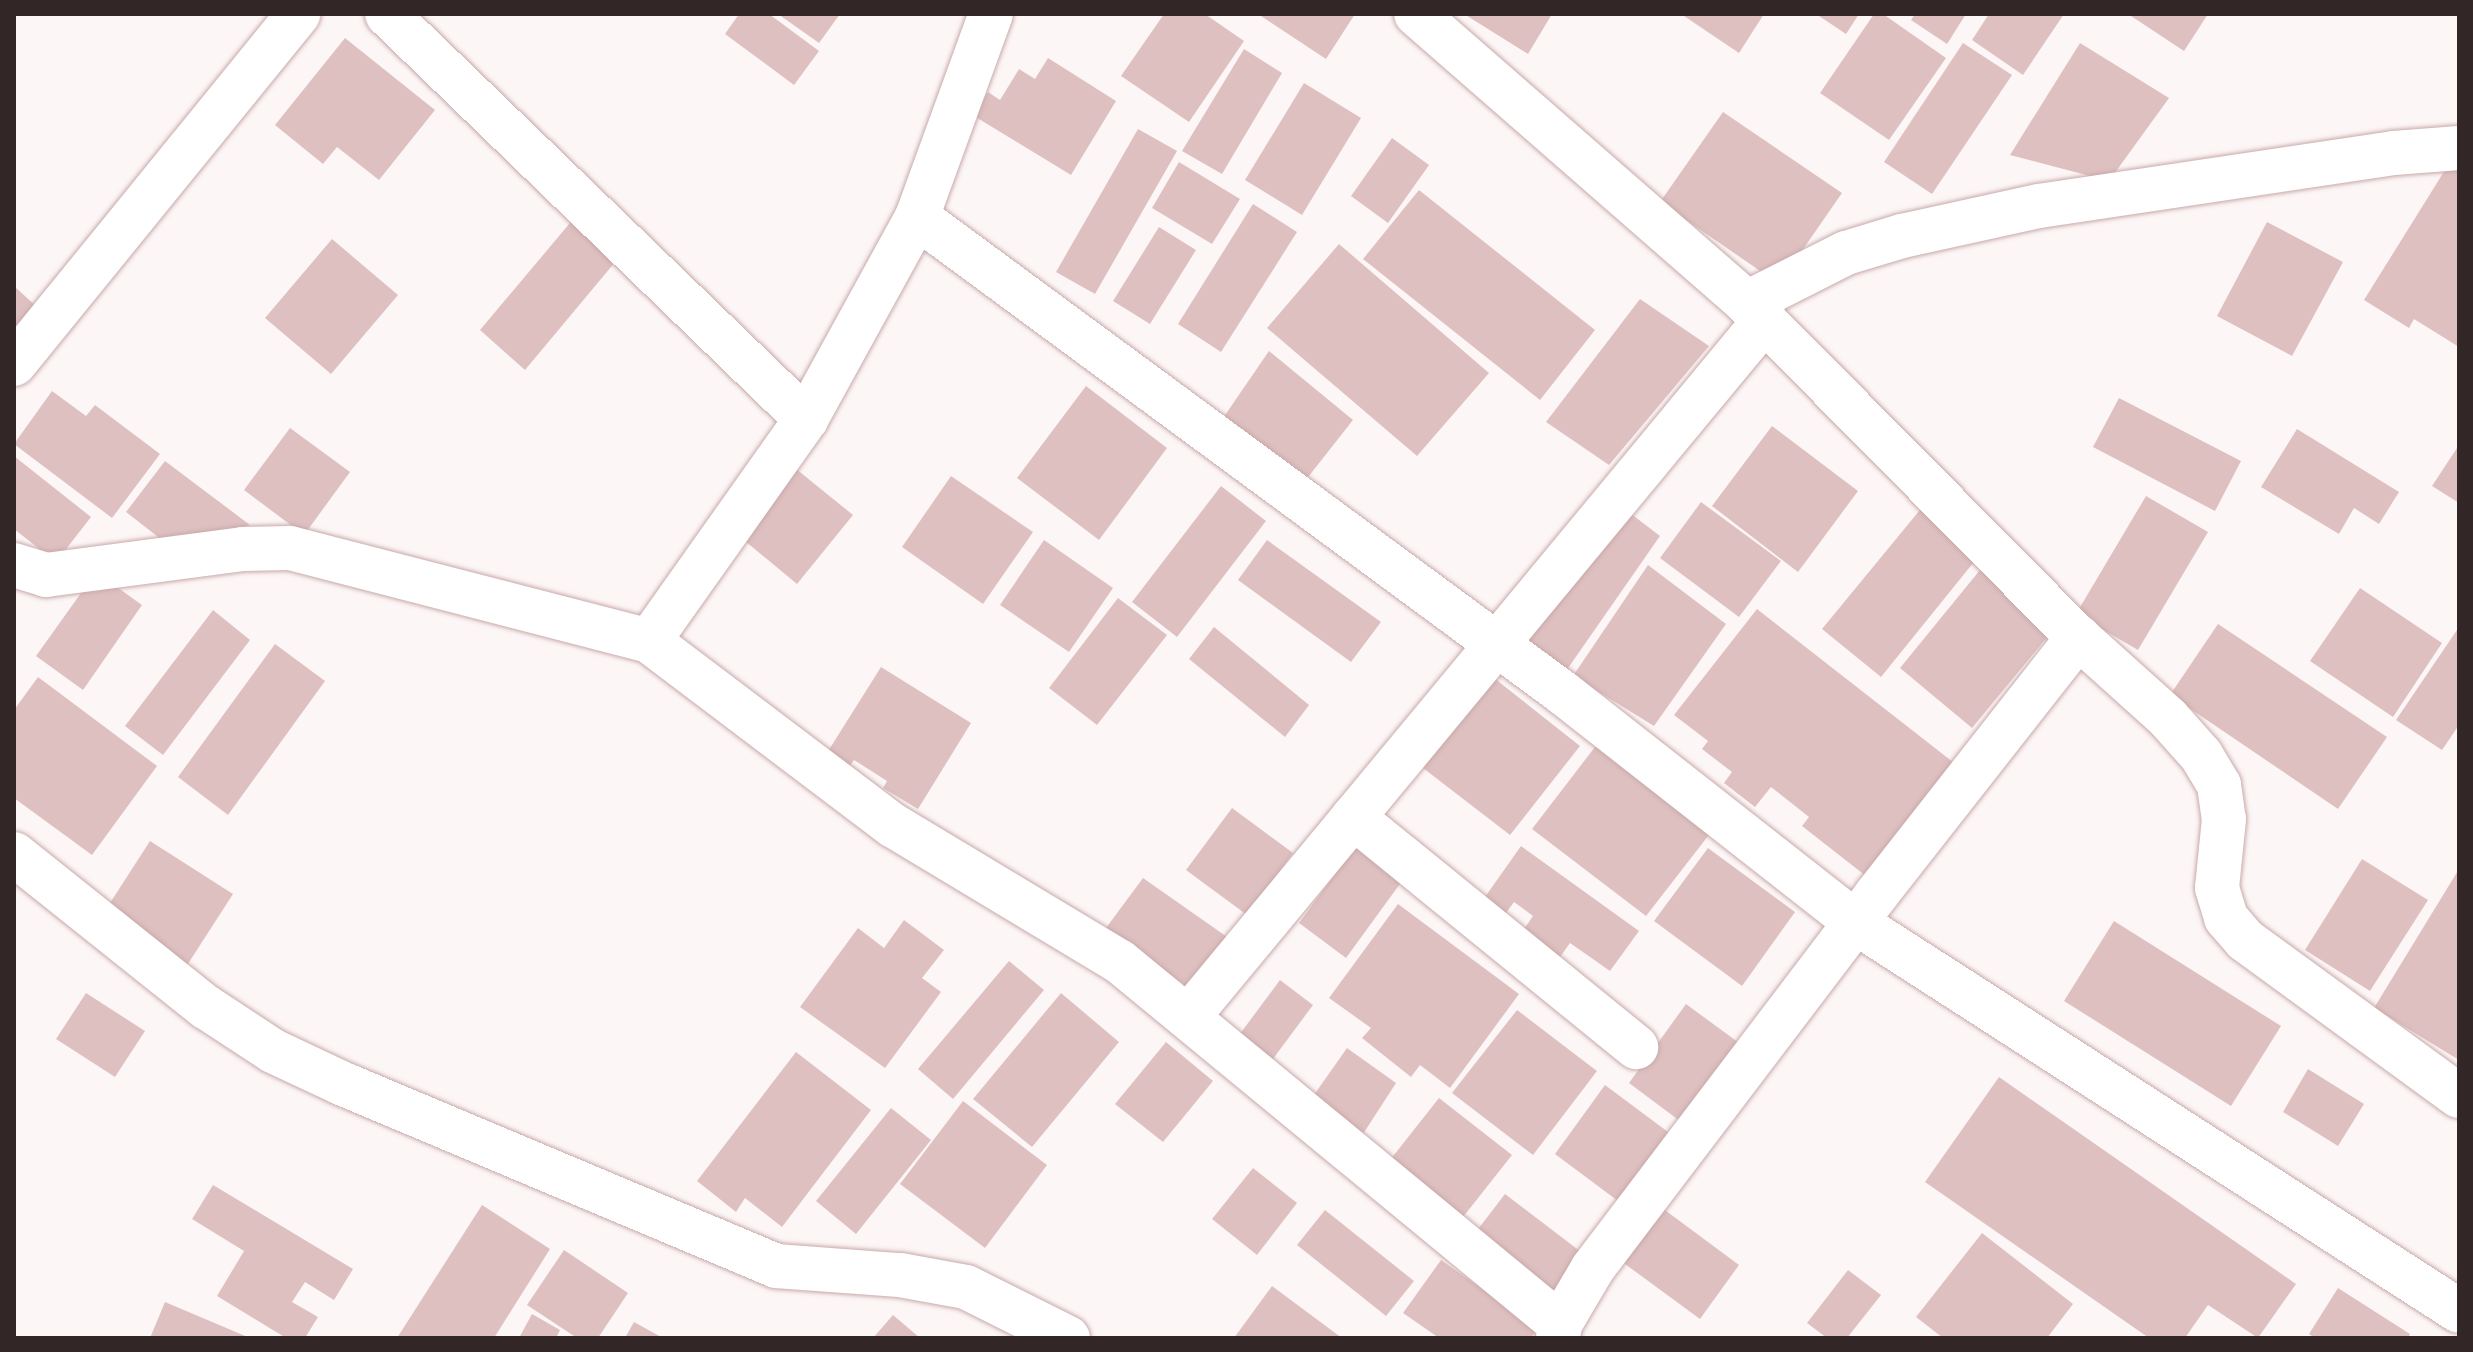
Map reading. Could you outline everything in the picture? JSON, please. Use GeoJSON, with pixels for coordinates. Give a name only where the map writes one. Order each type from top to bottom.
{"type":"FeatureCollection","features":[{"type":"Feature","properties":{"kind":"street"},"geometry":{"type":"LineString","coordinates":[[14,364],[298,14]]}},
{"type":"Feature","properties":{"kind":"street"},"geometry":{"type":"LineString","coordinates":[[387,14],[806,419]]}},
{"type":"Feature","properties":{"kind":"street"},"geometry":{"type":"LineString","coordinates":[[649,641],[806,419],[917,217],[991,14]]}},
{"type":"Feature","properties":{"kind":"street"},"geometry":{"type":"LineString","coordinates":[[1416,14],[1756,312],[2078,637],[2168,718],[2201,755],[2219,785],[2224,819],[2217,888],[2226,918],[2245,940],[2459,1096]]}},
{"type":"Feature","properties":{"kind":"street"},"geometry":{"type":"LineString","coordinates":[[1188,1017],[1495,643],[1756,312],[1846,253],[1978,219],[2039,206],[2378,155],[2459,148]]}},
{"type":"Feature","properties":{"kind":"street"},"geometry":{"type":"LineString","coordinates":[[917,217],[1495,643],[1855,922],[2459,1311]]}},
{"type":"Feature","properties":{"kind":"street"},"geometry":{"type":"LineString","coordinates":[[14,565],[46,575],[243,549],[290,548],[649,641],[894,826],[1119,961],[1559,1331],[1593,1268],[1855,922],[2078,637]]}},
{"type":"Feature","properties":{"kind":"street"},"geometry":{"type":"LineString","coordinates":[[1353,817],[1636,1047]]}},
{"type":"Feature","properties":{"kind":"street"},"geometry":{"type":"LineString","coordinates":[[14,854],[206,1007],[273,1051],[341,1083],[776,1266],[900,1275],[966,1287],[1029,1315],[1068,1338]]}},
{"type":"Feature","properties":{"kind":"building"},"geometry":{"type":"Polygon","coordinates":[[[739,14],[769,14],[819,51],[794,85],[725,34],[739,14]]]}},
{"type":"Feature","properties":{"kind":"building"},"geometry":{"type":"Polygon","coordinates":[[[778,14],[840,14],[819,43],[778,14]]]}},
{"type":"Feature","properties":{"kind":"building"},"geometry":{"type":"Polygon","coordinates":[[[1164,14],[1205,14],[1244,41],[1189,122],[1121,76],[1164,14]]]}},
{"type":"Feature","properties":{"kind":"building"},"geometry":{"type":"Polygon","coordinates":[[[1258,14],[1355,14],[1326,59],[1258,14]]]}},
{"type":"Feature","properties":{"kind":"building"},"geometry":{"type":"Polygon","coordinates":[[[1464,14],[1552,14],[1528,54],[1464,14]]]}},
{"type":"Feature","properties":{"kind":"building"},"geometry":{"type":"Polygon","coordinates":[[[1681,14],[1764,14],[1739,53],[1681,14]]]}},
{"type":"Feature","properties":{"kind":"building"},"geometry":{"type":"Polygon","coordinates":[[[1816,14],[1859,14],[1846,34],[1816,14]]]}},
{"type":"Feature","properties":{"kind":"building"},"geometry":{"type":"Polygon","coordinates":[[[1874,14],[1883,14],[1946,58],[1889,140],[1820,93],[1874,14]]]}},
{"type":"Feature","properties":{"kind":"building"},"geometry":{"type":"Polygon","coordinates":[[[1915,14],[1966,14],[1947,44],[1911,20],[1915,14]]]}},
{"type":"Feature","properties":{"kind":"building"},"geometry":{"type":"Polygon","coordinates":[[[1989,14],[2064,14],[2023,75],[1972,40],[1989,14]]]}},
{"type":"Feature","properties":{"kind":"building"},"geometry":{"type":"Polygon","coordinates":[[[2128,14],[2208,14],[2184,51],[2128,14]]]}},
{"type":"Feature","properties":{"kind":"building"},"geometry":{"type":"Polygon","coordinates":[[[345,38],[435,110],[379,180],[337,147],[323,164],[275,125],[345,38]]]}},
{"type":"Feature","properties":{"kind":"building"},"geometry":{"type":"Polygon","coordinates":[[[1963,43],[2012,75],[1932,194],[1884,162],[1963,43]]]}},
{"type":"Feature","properties":{"kind":"building"},"geometry":{"type":"Polygon","coordinates":[[[2080,43],[2169,98],[2109,181],[2010,155],[2080,43]]]}},
{"type":"Feature","properties":{"kind":"building"},"geometry":{"type":"Polygon","coordinates":[[[1244,49],[1282,73],[1222,174],[1182,151],[1244,49]]]}},
{"type":"Feature","properties":{"kind":"building"},"geometry":{"type":"Polygon","coordinates":[[[1048,58],[1116,101],[1071,175],[974,116],[988,92],[1000,100],[1019,69],[1035,79],[1048,58]]]}},
{"type":"Feature","properties":{"kind":"building"},"geometry":{"type":"Polygon","coordinates":[[[1304,83],[1361,118],[1302,215],[1245,180],[1304,83]]]}},
{"type":"Feature","properties":{"kind":"building"},"geometry":{"type":"Polygon","coordinates":[[[1723,112],[1842,193],[1779,284],[1660,202],[1723,112]]]}},
{"type":"Feature","properties":{"kind":"building"},"geometry":{"type":"Polygon","coordinates":[[[1138,129],[1177,151],[1095,294],[1056,272],[1138,129]]]}},
{"type":"Feature","properties":{"kind":"building"},"geometry":{"type":"Polygon","coordinates":[[[1392,138],[1429,165],[1388,223],[1351,196],[1392,138]]]}},
{"type":"Feature","properties":{"kind":"building"},"geometry":{"type":"Polygon","coordinates":[[[1179,162],[1240,199],[1212,244],[1152,208],[1179,162]]]}},
{"type":"Feature","properties":{"kind":"building"},"geometry":{"type":"Polygon","coordinates":[[[2450,162],[2459,167],[2459,347],[2414,319],[2409,328],[2364,300],[2450,162]]]}},
{"type":"Feature","properties":{"kind":"building"},"geometry":{"type":"Polygon","coordinates":[[[1419,190],[1595,330],[1540,400],[1363,259],[1419,190]]]}},
{"type":"Feature","properties":{"kind":"building"},"geometry":{"type":"Polygon","coordinates":[[[1253,204],[1297,232],[1221,352],[1178,324],[1253,204]]]}},
{"type":"Feature","properties":{"kind":"building"},"geometry":{"type":"Polygon","coordinates":[[[575,217],[621,255],[525,370],[480,330],[575,217]]]}},
{"type":"Feature","properties":{"kind":"building"},"geometry":{"type":"Polygon","coordinates":[[[2267,222],[2343,262],[2292,356],[2217,316],[2267,222]]]}},
{"type":"Feature","properties":{"kind":"building"},"geometry":{"type":"Polygon","coordinates":[[[1159,227],[1196,250],[1150,324],[1113,301],[1159,227]]]}},
{"type":"Feature","properties":{"kind":"building"},"geometry":{"type":"Polygon","coordinates":[[[332,239],[398,295],[331,374],[265,318],[332,239]]]}},
{"type":"Feature","properties":{"kind":"building"},"geometry":{"type":"Polygon","coordinates":[[[1339,244],[1489,373],[1417,456],[1267,328],[1339,244]]]}},
{"type":"Feature","properties":{"kind":"building"},"geometry":{"type":"Polygon","coordinates":[[[14,286],[37,307],[14,333],[14,286]]]}},
{"type":"Feature","properties":{"kind":"building"},"geometry":{"type":"Polygon","coordinates":[[[1640,299],[1709,346],[1609,465],[1546,422],[1640,299]]]}},
{"type":"Feature","properties":{"kind":"building"},"geometry":{"type":"Polygon","coordinates":[[[1269,351],[1353,420],[1305,481],[1221,421],[1269,351]]]}},
{"type":"Feature","properties":{"kind":"building"},"geometry":{"type":"Polygon","coordinates":[[[1086,386],[1167,448],[1099,540],[1017,478],[1086,386]]]}},
{"type":"Feature","properties":{"kind":"building"},"geometry":{"type":"Polygon","coordinates":[[[52,391],[86,416],[95,405],[160,454],[112,518],[14,444],[52,391]]]}},
{"type":"Feature","properties":{"kind":"building"},"geometry":{"type":"Polygon","coordinates":[[[2119,398],[2241,461],[2215,511],[2093,447],[2119,398]]]}},
{"type":"Feature","properties":{"kind":"building"},"geometry":{"type":"Polygon","coordinates":[[[1772,426],[1858,491],[1798,572],[1712,506],[1772,426]]]}},
{"type":"Feature","properties":{"kind":"building"},"geometry":{"type":"Polygon","coordinates":[[[290,428],[350,472],[304,535],[244,490],[290,428]]]}},
{"type":"Feature","properties":{"kind":"building"},"geometry":{"type":"Polygon","coordinates":[[[2297,429],[2399,492],[2379,524],[2354,508],[2339,534],[2261,487],[2297,429]]]}},
{"type":"Feature","properties":{"kind":"building"},"geometry":{"type":"Polygon","coordinates":[[[2459,445],[2459,503],[2432,486],[2459,445]]]}},
{"type":"Feature","properties":{"kind":"building"},"geometry":{"type":"Polygon","coordinates":[[[14,456],[91,517],[56,562],[14,529],[14,456]]]}},
{"type":"Feature","properties":{"kind":"building"},"geometry":{"type":"Polygon","coordinates":[[[165,461],[250,525],[171,547],[126,512],[165,461]]]}},
{"type":"Feature","properties":{"kind":"building"},"geometry":{"type":"Polygon","coordinates":[[[790,464],[853,515],[797,584],[734,532],[790,464]]]}},
{"type":"Feature","properties":{"kind":"building"},"geometry":{"type":"Polygon","coordinates":[[[951,476],[1033,532],[983,604],[902,547],[951,476]]]}},
{"type":"Feature","properties":{"kind":"building"},"geometry":{"type":"Polygon","coordinates":[[[1221,486],[1266,521],[1177,637],[1132,602],[1221,486]]]}},
{"type":"Feature","properties":{"kind":"building"},"geometry":{"type":"Polygon","coordinates":[[[2146,496],[2208,532],[2138,650],[2076,614],[2146,496]]]}},
{"type":"Feature","properties":{"kind":"building"},"geometry":{"type":"Polygon","coordinates":[[[1701,502],[1781,561],[1739,617],[1660,558],[1701,502]]]}},
{"type":"Feature","properties":{"kind":"building"},"geometry":{"type":"Polygon","coordinates":[[[1924,505],[1982,552],[1881,677],[1822,629],[1924,505]]]}},
{"type":"Feature","properties":{"kind":"building"},"geometry":{"type":"Polygon","coordinates":[[[1626,510],[1660,536],[1566,671],[1520,636],[1626,510]]]}},
{"type":"Feature","properties":{"kind":"building"},"geometry":{"type":"Polygon","coordinates":[[[1044,540],[1113,588],[1069,652],[1000,605],[1044,540]]]}},
{"type":"Feature","properties":{"kind":"building"},"geometry":{"type":"Polygon","coordinates":[[[1267,540],[1381,622],[1351,662],[1238,580],[1267,540]]]}},
{"type":"Feature","properties":{"kind":"building"},"geometry":{"type":"Polygon","coordinates":[[[1648,565],[1726,624],[1654,726],[1573,676],[1648,565]]]}},
{"type":"Feature","properties":{"kind":"building"},"geometry":{"type":"Polygon","coordinates":[[[1980,570],[2053,630],[1972,728],[1900,668],[1980,570]]]}},
{"type":"Feature","properties":{"kind":"building"},"geometry":{"type":"Polygon","coordinates":[[[96,572],[142,605],[83,690],[36,656],[96,572]]]}},
{"type":"Feature","properties":{"kind":"building"},"geometry":{"type":"Polygon","coordinates":[[[2360,588],[2442,643],[2393,717],[2310,661],[2360,588]]]}},
{"type":"Feature","properties":{"kind":"building"},"geometry":{"type":"Polygon","coordinates":[[[1118,598],[1167,635],[1097,725],[1049,688],[1118,598]]]}},
{"type":"Feature","properties":{"kind":"building"},"geometry":{"type":"Polygon","coordinates":[[[1757,609],[1958,766],[1871,880],[1802,826],[1809,817],[1771,787],[1755,807],[1724,783],[1732,772],[1702,749],[1708,741],[1674,715],[1757,609]]]}},
{"type":"Feature","properties":{"kind":"building"},"geometry":{"type":"Polygon","coordinates":[[[213,610],[250,640],[163,755],[125,726],[213,610]]]}},
{"type":"Feature","properties":{"kind":"building"},"geometry":{"type":"Polygon","coordinates":[[[2218,624],[2387,737],[2338,809],[2170,695],[2218,624]]]}},
{"type":"Feature","properties":{"kind":"building"},"geometry":{"type":"Polygon","coordinates":[[[1214,627],[1309,705],[1285,737],[1189,659],[1214,627]]]}},
{"type":"Feature","properties":{"kind":"building"},"geometry":{"type":"Polygon","coordinates":[[[2459,627],[2459,725],[2442,750],[2396,720],[2459,627]]]}},
{"type":"Feature","properties":{"kind":"building"},"geometry":{"type":"Polygon","coordinates":[[[275,644],[325,681],[228,815],[178,777],[275,644]]]}},
{"type":"Feature","properties":{"kind":"building"},"geometry":{"type":"Polygon","coordinates":[[[881,667],[971,723],[918,809],[883,788],[887,781],[854,760],[847,770],[825,756],[881,667]]]}},
{"type":"Feature","properties":{"kind":"building"},"geometry":{"type":"Polygon","coordinates":[[[38,677],[157,766],[92,855],[14,798],[14,710],[38,677]]]}},
{"type":"Feature","properties":{"kind":"building"},"geometry":{"type":"Polygon","coordinates":[[[1494,678],[1580,746],[1510,835],[1423,768],[1494,678]]]}},
{"type":"Feature","properties":{"kind":"building"},"geometry":{"type":"Polygon","coordinates":[[[1598,743],[1712,831],[1646,916],[1532,829],[1598,743]]]}},
{"type":"Feature","properties":{"kind":"building"},"geometry":{"type":"Polygon","coordinates":[[[1232,808],[1293,853],[1247,915],[1186,870],[1232,808]]]}},
{"type":"Feature","properties":{"kind":"building"},"geometry":{"type":"Polygon","coordinates":[[[150,841],[233,894],[184,970],[101,917],[150,841]]]}},
{"type":"Feature","properties":{"kind":"building"},"geometry":{"type":"Polygon","coordinates":[[[1358,843],[1405,877],[1346,958],[1299,923],[1358,843]]]}},
{"type":"Feature","properties":{"kind":"building"},"geometry":{"type":"Polygon","coordinates":[[[1521,846],[1639,931],[1610,971],[1570,943],[1560,957],[1524,929],[1533,916],[1514,902],[1506,913],[1485,897],[1521,846]]]}},
{"type":"Feature","properties":{"kind":"building"},"geometry":{"type":"Polygon","coordinates":[[[1708,848],[1795,912],[1742,986],[1654,921],[1708,848]]]}},
{"type":"Feature","properties":{"kind":"building"},"geometry":{"type":"Polygon","coordinates":[[[2362,859],[2428,900],[2370,991],[2305,950],[2362,859]]]}},
{"type":"Feature","properties":{"kind":"building"},"geometry":{"type":"Polygon","coordinates":[[[2459,869],[2459,1060],[2374,1008],[2459,869]]]}},
{"type":"Feature","properties":{"kind":"building"},"geometry":{"type":"Polygon","coordinates":[[[1143,878],[1230,939],[1193,991],[1106,928],[1143,878]]]}},
{"type":"Feature","properties":{"kind":"building"},"geometry":{"type":"Polygon","coordinates":[[[1398,904],[1519,994],[1450,1088],[1420,1065],[1411,1077],[1362,1038],[1371,1028],[1329,998],[1398,904]]]}},
{"type":"Feature","properties":{"kind":"building"},"geometry":{"type":"Polygon","coordinates":[[[904,920],[944,950],[922,978],[941,992],[885,1068],[800,1007],[858,928],[884,948],[904,920]]]}},
{"type":"Feature","properties":{"kind":"building"},"geometry":{"type":"Polygon","coordinates":[[[2114,921],[2281,1026],[2231,1106],[2064,1001],[2114,921]]]}},
{"type":"Feature","properties":{"kind":"building"},"geometry":{"type":"Polygon","coordinates":[[[1009,961],[1044,990],[953,1099],[918,1069],[1009,961]]]}},
{"type":"Feature","properties":{"kind":"building"},"geometry":{"type":"Polygon","coordinates":[[[1280,980],[1313,1005],[1264,1071],[1231,1046],[1280,980]]]}},
{"type":"Feature","properties":{"kind":"building"},"geometry":{"type":"Polygon","coordinates":[[[86,993],[145,1031],[115,1077],[56,1039],[86,993]]]}},
{"type":"Feature","properties":{"kind":"building"},"geometry":{"type":"Polygon","coordinates":[[[1061,993],[1119,1042],[1032,1147],[973,1099],[1061,993]]]}},
{"type":"Feature","properties":{"kind":"building"},"geometry":{"type":"Polygon","coordinates":[[[1686,1004],[1750,1051],[1692,1130],[1629,1083],[1686,1004]]]}},
{"type":"Feature","properties":{"kind":"building"},"geometry":{"type":"Polygon","coordinates":[[[1517,1010],[1597,1071],[1533,1155],[1452,1093],[1517,1010]]]}},
{"type":"Feature","properties":{"kind":"building"},"geometry":{"type":"Polygon","coordinates":[[[1166,1042],[1213,1081],[1163,1142],[1115,1104],[1166,1042]]]}},
{"type":"Feature","properties":{"kind":"building"},"geometry":{"type":"Polygon","coordinates":[[[1347,1048],[1396,1083],[1363,1134],[1309,1102],[1347,1048]]]}},
{"type":"Feature","properties":{"kind":"building"},"geometry":{"type":"Polygon","coordinates":[[[796,1052],[871,1110],[782,1227],[745,1198],[736,1212],[697,1181],[796,1052]]]}},
{"type":"Feature","properties":{"kind":"building"},"geometry":{"type":"Polygon","coordinates":[[[2308,1069],[2364,1104],[2338,1146],[2283,1112],[2308,1069]]]}},
{"type":"Feature","properties":{"kind":"building"},"geometry":{"type":"Polygon","coordinates":[[[1999,1077],[2296,1284],[2258,1338],[2208,1305],[2185,1338],[2149,1338],[1925,1182],[1999,1077]]]}},
{"type":"Feature","properties":{"kind":"building"},"geometry":{"type":"Polygon","coordinates":[[[1605,1085],[1668,1132],[1618,1201],[1555,1154],[1605,1085]]]}},
{"type":"Feature","properties":{"kind":"building"},"geometry":{"type":"Polygon","coordinates":[[[1439,1098],[1512,1155],[1452,1231],[1379,1174],[1439,1098]]]}},
{"type":"Feature","properties":{"kind":"building"},"geometry":{"type":"Polygon","coordinates":[[[963,1101],[1047,1165],[985,1248],[900,1184],[963,1101]]]}},
{"type":"Feature","properties":{"kind":"building"},"geometry":{"type":"Polygon","coordinates":[[[891,1108],[931,1140],[856,1234],[816,1201],[891,1108]]]}},
{"type":"Feature","properties":{"kind":"building"},"geometry":{"type":"Polygon","coordinates":[[[1253,1168],[1297,1203],[1257,1255],[1212,1219],[1253,1168]]]}},
{"type":"Feature","properties":{"kind":"building"},"geometry":{"type":"Polygon","coordinates":[[[213,1185],[353,1269],[334,1300],[305,1282],[292,1302],[318,1317],[305,1338],[286,1338],[217,1296],[244,1251],[192,1219],[213,1185]]]}},
{"type":"Feature","properties":{"kind":"building"},"geometry":{"type":"Polygon","coordinates":[[[1505,1194],[1589,1258],[1556,1301],[1472,1237],[1505,1194]]]}},
{"type":"Feature","properties":{"kind":"building"},"geometry":{"type":"Polygon","coordinates":[[[1650,1199],[1739,1265],[1700,1319],[1610,1253],[1650,1199]]]}},
{"type":"Feature","properties":{"kind":"building"},"geometry":{"type":"Polygon","coordinates":[[[482,1205],[550,1249],[494,1338],[397,1338],[482,1205]]]}},
{"type":"Feature","properties":{"kind":"building"},"geometry":{"type":"Polygon","coordinates":[[[1325,1210],[1414,1281],[1386,1316],[1297,1245],[1325,1210]]]}},
{"type":"Feature","properties":{"kind":"building"},"geometry":{"type":"Polygon","coordinates":[[[1982,1233],[2073,1304],[2047,1338],[1943,1338],[1916,1317],[1982,1233]]]}},
{"type":"Feature","properties":{"kind":"building"},"geometry":{"type":"Polygon","coordinates":[[[564,1250],[628,1293],[598,1338],[577,1338],[527,1305],[564,1250]]]}},
{"type":"Feature","properties":{"kind":"building"},"geometry":{"type":"Polygon","coordinates":[[[1441,1260],[1538,1328],[1531,1338],[1439,1338],[1403,1313],[1441,1260]]]}},
{"type":"Feature","properties":{"kind":"building"},"geometry":{"type":"Polygon","coordinates":[[[1848,1270],[1881,1295],[1847,1338],[1827,1338],[1807,1323],[1848,1270]]]}},
{"type":"Feature","properties":{"kind":"building"},"geometry":{"type":"Polygon","coordinates":[[[1272,1286],[1342,1338],[1234,1338],[1272,1286]]]}},
{"type":"Feature","properties":{"kind":"building"},"geometry":{"type":"Polygon","coordinates":[[[2338,1288],[2410,1334],[2408,1338],[2315,1338],[2309,1334],[2338,1288]]]}},
{"type":"Feature","properties":{"kind":"building"},"geometry":{"type":"Polygon","coordinates":[[[165,1302],[250,1338],[150,1338],[165,1302]]]}},
{"type":"Feature","properties":{"kind":"building"},"geometry":{"type":"Polygon","coordinates":[[[532,1314],[560,1330],[556,1338],[519,1338],[532,1314]]]}},
{"type":"Feature","properties":{"kind":"building"},"geometry":{"type":"Polygon","coordinates":[[[893,1315],[920,1338],[873,1338],[893,1315]]]}},
{"type":"Feature","properties":{"kind":"building"},"geometry":{"type":"Polygon","coordinates":[[[634,1322],[663,1338],[625,1338],[634,1322]]]}}]}
